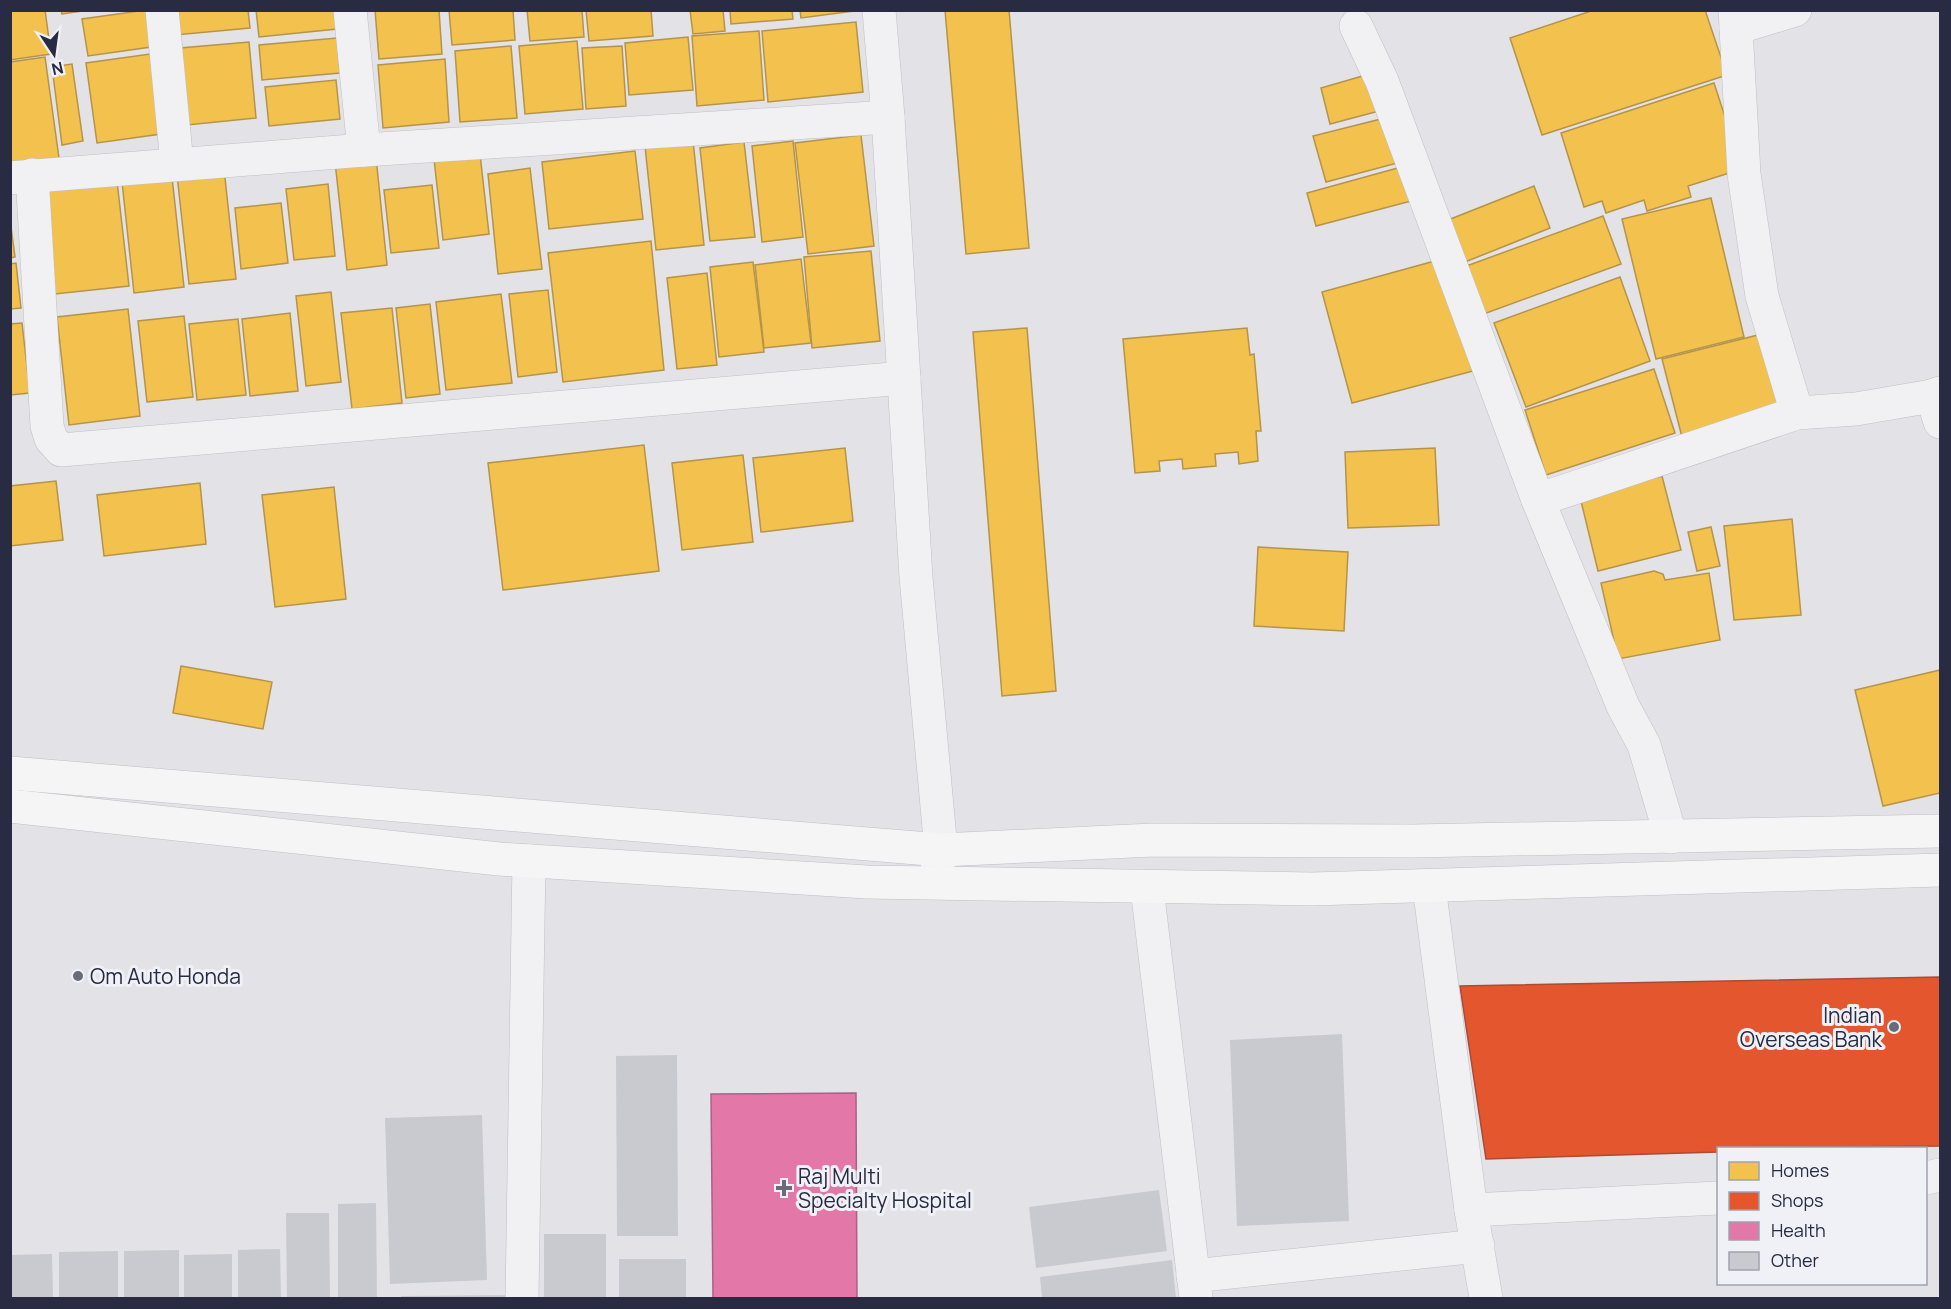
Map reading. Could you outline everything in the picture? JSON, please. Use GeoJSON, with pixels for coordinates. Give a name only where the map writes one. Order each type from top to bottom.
{"type":"FeatureCollection","features":[{"type":"Feature","properties":{"kind":"main road"},"geometry":{"type":"LineString","coordinates":[[10,773],[941,850],[1153,840],[1413,841],[1941,831]]}},
{"type":"Feature","properties":{"kind":"main road"},"geometry":{"type":"LineString","coordinates":[[10,806],[529,861],[855,881],[1147,888],[1312,889],[1941,870]]}},
{"type":"Feature","properties":{"kind":"street"},"geometry":{"type":"LineString","coordinates":[[162,10],[177,164]]}},
{"type":"Feature","properties":{"kind":"street"},"geometry":{"type":"LineString","coordinates":[[350,10],[364,150]]}},
{"type":"Feature","properties":{"kind":"street"},"geometry":{"type":"LineString","coordinates":[[879,10],[888,117],[916,577],[941,850],[934,883]]}},
{"type":"Feature","properties":{"kind":"street"},"geometry":{"type":"LineString","coordinates":[[1795,10],[1735,19],[1744,174],[1762,296],[1797,413]]}},
{"type":"Feature","properties":{"kind":"street"},"geometry":{"type":"LineString","coordinates":[[1356,26],[1382,81],[1538,500],[1623,706],[1644,745],[1671,837]]}},
{"type":"Feature","properties":{"kind":"street"},"geometry":{"type":"LineString","coordinates":[[888,117],[364,150],[21,177],[47,426],[51,439],[61,450],[904,378]]}},
{"type":"Feature","properties":{"kind":"street"},"geometry":{"type":"LineString","coordinates":[[1538,500],[1797,413],[1938,404]]}},
{"type":"Feature","properties":{"kind":"street"},"geometry":{"type":"LineString","coordinates":[[522,1299],[529,861]]}},
{"type":"Feature","properties":{"kind":"street"},"geometry":{"type":"LineString","coordinates":[[1429,886],[1471,1210],[1485,1299]]}},
{"type":"Feature","properties":{"kind":"street"},"geometry":{"type":"LineString","coordinates":[[1147,888],[1195,1287],[1478,1246]]}},
{"type":"Feature","properties":{"kind":"street"},"geometry":{"type":"LineString","coordinates":[[1471,1210],[1717,1198]]}},
{"type":"Feature","properties":{"kind":"building: Homes"},"geometry":{"type":"Polygon","coordinates":[[[10,10],[45,10],[51,54],[10,60],[10,10]]]}},
{"type":"Feature","properties":{"kind":"building: Homes"},"geometry":{"type":"Polygon","coordinates":[[[61,10],[90,10],[62,14],[61,10]]]}},
{"type":"Feature","properties":{"kind":"building: Homes"},"geometry":{"type":"Polygon","coordinates":[[[146,10],[151,47],[88,56],[82,19],[146,10]]]}},
{"type":"Feature","properties":{"kind":"building: Homes"},"geometry":{"type":"Polygon","coordinates":[[[173,10],[248,10],[250,28],[175,35],[173,10]]]}},
{"type":"Feature","properties":{"kind":"building: Homes"},"geometry":{"type":"Polygon","coordinates":[[[256,10],[336,10],[337,29],[259,37],[256,10]]]}},
{"type":"Feature","properties":{"kind":"building: Homes"},"geometry":{"type":"Polygon","coordinates":[[[375,10],[439,10],[442,54],[379,59],[375,10]]]}},
{"type":"Feature","properties":{"kind":"building: Homes"},"geometry":{"type":"Polygon","coordinates":[[[449,10],[513,10],[515,40],[452,45],[449,10]]]}},
{"type":"Feature","properties":{"kind":"building: Homes"},"geometry":{"type":"Polygon","coordinates":[[[527,10],[582,10],[584,37],[530,41],[527,10]]]}},
{"type":"Feature","properties":{"kind":"building: Homes"},"geometry":{"type":"Polygon","coordinates":[[[586,10],[651,10],[653,36],[589,41],[586,10]]]}},
{"type":"Feature","properties":{"kind":"building: Homes"},"geometry":{"type":"Polygon","coordinates":[[[690,10],[723,10],[725,31],[693,34],[690,10]]]}},
{"type":"Feature","properties":{"kind":"building: Homes"},"geometry":{"type":"Polygon","coordinates":[[[730,10],[792,10],[793,19],[731,24],[730,10]]]}},
{"type":"Feature","properties":{"kind":"building: Homes"},"geometry":{"type":"Polygon","coordinates":[[[800,10],[862,10],[801,18],[800,10]]]}},
{"type":"Feature","properties":{"kind":"building: Homes"},"geometry":{"type":"Polygon","coordinates":[[[945,10],[1009,10],[1029,248],[966,254],[945,10]]]}},
{"type":"Feature","properties":{"kind":"building: Homes"},"geometry":{"type":"Polygon","coordinates":[[[1594,10],[1705,10],[1727,75],[1542,135],[1510,38],[1594,10]]]}},
{"type":"Feature","properties":{"kind":"building: Homes"},"geometry":{"type":"Polygon","coordinates":[[[856,22],[863,92],[768,102],[762,31],[856,22]]]}},
{"type":"Feature","properties":{"kind":"building: Homes"},"geometry":{"type":"Polygon","coordinates":[[[759,31],[764,100],[697,106],[692,36],[759,31]]]}},
{"type":"Feature","properties":{"kind":"building: Homes"},"geometry":{"type":"Polygon","coordinates":[[[688,37],[693,90],[629,95],[625,43],[688,37]]]}},
{"type":"Feature","properties":{"kind":"building: Homes"},"geometry":{"type":"Polygon","coordinates":[[[337,38],[340,73],[262,80],[259,45],[337,38]]]}},
{"type":"Feature","properties":{"kind":"building: Homes"},"geometry":{"type":"Polygon","coordinates":[[[577,41],[583,109],[525,114],[519,46],[577,41]]]}},
{"type":"Feature","properties":{"kind":"building: Homes"},"geometry":{"type":"Polygon","coordinates":[[[249,42],[256,118],[187,125],[180,48],[249,42]]]}},
{"type":"Feature","properties":{"kind":"building: Homes"},"geometry":{"type":"Polygon","coordinates":[[[511,46],[517,118],[460,122],[455,51],[511,46]]]}},
{"type":"Feature","properties":{"kind":"building: Homes"},"geometry":{"type":"Polygon","coordinates":[[[622,46],[626,106],[586,109],[582,48],[622,46]]]}},
{"type":"Feature","properties":{"kind":"building: Homes"},"geometry":{"type":"Polygon","coordinates":[[[150,54],[161,134],[97,143],[86,63],[150,54]]]}},
{"type":"Feature","properties":{"kind":"building: Homes"},"geometry":{"type":"Polygon","coordinates":[[[45,57],[59,158],[10,165],[10,62],[45,57]]]}},
{"type":"Feature","properties":{"kind":"building: Homes"},"geometry":{"type":"Polygon","coordinates":[[[445,59],[449,122],[383,128],[378,65],[445,59]]]}},
{"type":"Feature","properties":{"kind":"building: Homes"},"geometry":{"type":"Polygon","coordinates":[[[72,64],[83,141],[62,145],[52,67],[72,64]]]}},
{"type":"Feature","properties":{"kind":"building: Homes"},"geometry":{"type":"Polygon","coordinates":[[[1373,73],[1383,110],[1330,124],[1321,88],[1373,73]]]}},
{"type":"Feature","properties":{"kind":"building: Homes"},"geometry":{"type":"Polygon","coordinates":[[[336,80],[340,119],[269,126],[265,87],[336,80]]]}},
{"type":"Feature","properties":{"kind":"building: Homes"},"geometry":{"type":"Polygon","coordinates":[[[1714,83],[1742,169],[1688,186],[1691,197],[1647,211],[1644,200],[1606,213],[1602,201],[1584,207],[1561,133],[1714,83]]]}},
{"type":"Feature","properties":{"kind":"building: Homes"},"geometry":{"type":"Polygon","coordinates":[[[1389,117],[1401,162],[1326,182],[1313,136],[1389,117]]]}},
{"type":"Feature","properties":{"kind":"building: Homes"},"geometry":{"type":"Polygon","coordinates":[[[692,131],[704,245],[656,250],[644,137],[692,131]]]}},
{"type":"Feature","properties":{"kind":"building: Homes"},"geometry":{"type":"Polygon","coordinates":[[[861,135],[874,246],[808,254],[795,143],[861,135]]]}},
{"type":"Feature","properties":{"kind":"building: Homes"},"geometry":{"type":"Polygon","coordinates":[[[793,141],[803,237],[762,242],[752,146],[793,141]]]}},
{"type":"Feature","properties":{"kind":"building: Homes"},"geometry":{"type":"Polygon","coordinates":[[[744,142],[755,237],[710,241],[700,148],[744,142]]]}},
{"type":"Feature","properties":{"kind":"building: Homes"},"geometry":{"type":"Polygon","coordinates":[[[635,151],[643,219],[549,229],[542,162],[635,151]]]}},
{"type":"Feature","properties":{"kind":"building: Homes"},"geometry":{"type":"Polygon","coordinates":[[[480,154],[489,234],[443,240],[434,159],[480,154]]]}},
{"type":"Feature","properties":{"kind":"building: Homes"},"geometry":{"type":"Polygon","coordinates":[[[376,157],[387,265],[347,270],[335,162],[376,157]]]}},
{"type":"Feature","properties":{"kind":"building: Homes"},"geometry":{"type":"Polygon","coordinates":[[[1405,166],[1415,200],[1316,226],[1307,193],[1405,166]]]}},
{"type":"Feature","properties":{"kind":"building: Homes"},"geometry":{"type":"Polygon","coordinates":[[[530,168],[542,269],[498,274],[488,174],[530,168]]]}},
{"type":"Feature","properties":{"kind":"building: Homes"},"geometry":{"type":"Polygon","coordinates":[[[224,169],[236,279],[189,284],[177,175],[224,169]]]}},
{"type":"Feature","properties":{"kind":"building: Homes"},"geometry":{"type":"Polygon","coordinates":[[[172,177],[184,287],[134,293],[122,182],[172,177]]]}},
{"type":"Feature","properties":{"kind":"building: Homes"},"geometry":{"type":"Polygon","coordinates":[[[117,181],[129,286],[55,294],[43,189],[117,181]]]}},
{"type":"Feature","properties":{"kind":"building: Homes"},"geometry":{"type":"Polygon","coordinates":[[[328,184],[335,256],[294,260],[286,189],[328,184]]]}},
{"type":"Feature","properties":{"kind":"building: Homes"},"geometry":{"type":"Polygon","coordinates":[[[432,185],[439,248],[391,253],[384,190],[432,185]]]}},
{"type":"Feature","properties":{"kind":"building: Homes"},"geometry":{"type":"Polygon","coordinates":[[[1534,186],[1550,228],[1460,264],[1443,222],[1534,186]]]}},
{"type":"Feature","properties":{"kind":"building: Homes"},"geometry":{"type":"Polygon","coordinates":[[[1711,198],[1744,337],[1656,359],[1622,219],[1711,198]]]}},
{"type":"Feature","properties":{"kind":"building: Homes"},"geometry":{"type":"Polygon","coordinates":[[[281,203],[288,263],[241,269],[235,208],[281,203]]]}},
{"type":"Feature","properties":{"kind":"building: Homes"},"geometry":{"type":"Polygon","coordinates":[[[1603,216],[1621,264],[1478,316],[1461,268],[1603,216]]]}},
{"type":"Feature","properties":{"kind":"building: Homes"},"geometry":{"type":"Polygon","coordinates":[[[10,219],[15,257],[10,258],[10,219]]]}},
{"type":"Feature","properties":{"kind":"building: Homes"},"geometry":{"type":"Polygon","coordinates":[[[651,241],[664,370],[563,382],[548,253],[651,241]]]}},
{"type":"Feature","properties":{"kind":"building: Homes"},"geometry":{"type":"Polygon","coordinates":[[[871,251],[880,341],[812,348],[804,257],[871,251]]]}},
{"type":"Feature","properties":{"kind":"building: Homes"},"geometry":{"type":"Polygon","coordinates":[[[801,259],[811,343],[764,348],[755,265],[801,259]]]}},
{"type":"Feature","properties":{"kind":"building: Homes"},"geometry":{"type":"Polygon","coordinates":[[[1442,259],[1473,371],[1352,403],[1322,292],[1442,259]]]}},
{"type":"Feature","properties":{"kind":"building: Homes"},"geometry":{"type":"Polygon","coordinates":[[[753,262],[764,352],[719,357],[710,267],[753,262]]]}},
{"type":"Feature","properties":{"kind":"building: Homes"},"geometry":{"type":"Polygon","coordinates":[[[16,263],[21,308],[10,309],[10,264],[16,263]]]}},
{"type":"Feature","properties":{"kind":"building: Homes"},"geometry":{"type":"Polygon","coordinates":[[[707,273],[717,365],[677,369],[667,278],[707,273]]]}},
{"type":"Feature","properties":{"kind":"building: Homes"},"geometry":{"type":"Polygon","coordinates":[[[1620,277],[1650,361],[1526,407],[1494,323],[1620,277]]]}},
{"type":"Feature","properties":{"kind":"building: Homes"},"geometry":{"type":"Polygon","coordinates":[[[548,290],[557,372],[518,377],[509,294],[548,290]]]}},
{"type":"Feature","properties":{"kind":"building: Homes"},"geometry":{"type":"Polygon","coordinates":[[[331,292],[341,382],[306,386],[296,296],[331,292]]]}},
{"type":"Feature","properties":{"kind":"building: Homes"},"geometry":{"type":"Polygon","coordinates":[[[501,294],[512,383],[446,390],[436,302],[501,294]]]}},
{"type":"Feature","properties":{"kind":"building: Homes"},"geometry":{"type":"Polygon","coordinates":[[[430,304],[440,394],[406,398],[396,308],[430,304]]]}},
{"type":"Feature","properties":{"kind":"building: Homes"},"geometry":{"type":"Polygon","coordinates":[[[392,308],[402,403],[352,409],[341,313],[392,308]]]}},
{"type":"Feature","properties":{"kind":"building: Homes"},"geometry":{"type":"Polygon","coordinates":[[[128,309],[140,416],[69,425],[57,317],[128,309]]]}},
{"type":"Feature","properties":{"kind":"building: Homes"},"geometry":{"type":"Polygon","coordinates":[[[290,313],[298,391],[250,396],[242,319],[290,313]]]}},
{"type":"Feature","properties":{"kind":"building: Homes"},"geometry":{"type":"Polygon","coordinates":[[[184,316],[193,397],[147,402],[138,321],[184,316]]]}},
{"type":"Feature","properties":{"kind":"building: Homes"},"geometry":{"type":"Polygon","coordinates":[[[238,319],[246,395],[197,400],[189,324],[238,319]]]}},
{"type":"Feature","properties":{"kind":"building: Homes"},"geometry":{"type":"Polygon","coordinates":[[[22,323],[30,393],[10,395],[10,324],[22,323]]]}},
{"type":"Feature","properties":{"kind":"building: Homes"},"geometry":{"type":"Polygon","coordinates":[[[1027,328],[1056,691],[1002,696],[973,332],[1027,328]]]}},
{"type":"Feature","properties":{"kind":"building: Homes"},"geometry":{"type":"Polygon","coordinates":[[[1247,328],[1250,355],[1254,354],[1261,431],[1256,431],[1258,461],[1239,464],[1238,452],[1215,454],[1216,466],[1183,469],[1182,459],[1159,461],[1160,471],[1135,473],[1123,339],[1247,328]]]}},
{"type":"Feature","properties":{"kind":"building: Homes"},"geometry":{"type":"Polygon","coordinates":[[[1766,333],[1786,410],[1682,437],[1662,359],[1766,333]]]}},
{"type":"Feature","properties":{"kind":"building: Homes"},"geometry":{"type":"Polygon","coordinates":[[[1654,369],[1675,433],[1546,475],[1525,410],[1654,369]]]}},
{"type":"Feature","properties":{"kind":"building: Homes"},"geometry":{"type":"Polygon","coordinates":[[[644,445],[659,571],[503,590],[488,463],[644,445]]]}},
{"type":"Feature","properties":{"kind":"building: Homes"},"geometry":{"type":"Polygon","coordinates":[[[845,448],[853,521],[761,532],[753,458],[845,448]]]}},
{"type":"Feature","properties":{"kind":"building: Homes"},"geometry":{"type":"Polygon","coordinates":[[[1435,448],[1439,525],[1348,528],[1345,452],[1435,448]]]}},
{"type":"Feature","properties":{"kind":"building: Homes"},"geometry":{"type":"Polygon","coordinates":[[[743,455],[753,542],[682,550],[672,463],[743,455]]]}},
{"type":"Feature","properties":{"kind":"building: Homes"},"geometry":{"type":"Polygon","coordinates":[[[1662,476],[1681,550],[1598,571],[1580,497],[1662,476]]]}},
{"type":"Feature","properties":{"kind":"building: Homes"},"geometry":{"type":"Polygon","coordinates":[[[56,481],[63,540],[10,546],[10,486],[56,481]]]}},
{"type":"Feature","properties":{"kind":"building: Homes"},"geometry":{"type":"Polygon","coordinates":[[[200,483],[206,544],[104,556],[97,495],[200,483]]]}},
{"type":"Feature","properties":{"kind":"building: Homes"},"geometry":{"type":"Polygon","coordinates":[[[334,487],[346,599],[275,607],[262,495],[334,487]]]}},
{"type":"Feature","properties":{"kind":"building: Homes"},"geometry":{"type":"Polygon","coordinates":[[[1792,519],[1801,615],[1734,620],[1724,526],[1792,519]]]}},
{"type":"Feature","properties":{"kind":"building: Homes"},"geometry":{"type":"Polygon","coordinates":[[[1711,527],[1720,566],[1697,571],[1688,532],[1711,527]]]}},
{"type":"Feature","properties":{"kind":"building: Homes"},"geometry":{"type":"Polygon","coordinates":[[[1258,547],[1348,552],[1344,631],[1254,626],[1258,547]]]}},
{"type":"Feature","properties":{"kind":"building: Homes"},"geometry":{"type":"Polygon","coordinates":[[[1654,571],[1663,574],[1665,580],[1709,573],[1720,640],[1618,659],[1601,583],[1654,571]]]}},
{"type":"Feature","properties":{"kind":"building: Homes"},"geometry":{"type":"Polygon","coordinates":[[[181,666],[272,682],[263,729],[173,713],[181,666]]]}},
{"type":"Feature","properties":{"kind":"building: Homes"},"geometry":{"type":"Polygon","coordinates":[[[1940,670],[1940,793],[1883,806],[1855,690],[1940,670]]]}},
{"type":"Feature","properties":{"kind":"building: Shops"},"geometry":{"type":"Polygon","coordinates":[[[1940,977],[1940,1146],[1717,1147],[1717,1152],[1486,1159],[1460,986],[1940,977]]]}},
{"type":"Feature","properties":{"kind":"building: Health"},"geometry":{"type":"Polygon","coordinates":[[[856,1093],[857,1298],[713,1298],[711,1094],[856,1093]]]}},
{"type":"Feature","properties":{"kind":"building: Other"},"geometry":{"type":"Polygon","coordinates":[[[1342,1034],[1349,1221],[1237,1226],[1230,1040],[1342,1034]]]}},
{"type":"Feature","properties":{"kind":"building: Other"},"geometry":{"type":"Polygon","coordinates":[[[677,1055],[678,1236],[617,1236],[616,1056],[677,1055]]]}},
{"type":"Feature","properties":{"kind":"building: Other"},"geometry":{"type":"Polygon","coordinates":[[[482,1115],[487,1280],[390,1284],[385,1118],[482,1115]]]}},
{"type":"Feature","properties":{"kind":"building: Other"},"geometry":{"type":"Polygon","coordinates":[[[1159,1190],[1167,1251],[1036,1268],[1029,1207],[1159,1190]]]}},
{"type":"Feature","properties":{"kind":"building: Other"},"geometry":{"type":"Polygon","coordinates":[[[376,1203],[377,1298],[338,1298],[338,1204],[376,1203]]]}},
{"type":"Feature","properties":{"kind":"building: Other"},"geometry":{"type":"Polygon","coordinates":[[[286,1213],[329,1213],[330,1298],[287,1298],[286,1213]]]}},
{"type":"Feature","properties":{"kind":"building: Other"},"geometry":{"type":"Polygon","coordinates":[[[544,1234],[606,1234],[606,1298],[544,1298],[544,1234]]]}},
{"type":"Feature","properties":{"kind":"building: Other"},"geometry":{"type":"Polygon","coordinates":[[[280,1249],[281,1298],[238,1298],[238,1250],[280,1249]]]}},
{"type":"Feature","properties":{"kind":"building: Other"},"geometry":{"type":"Polygon","coordinates":[[[179,1250],[179,1298],[124,1298],[124,1251],[179,1250]]]}},
{"type":"Feature","properties":{"kind":"building: Other"},"geometry":{"type":"Polygon","coordinates":[[[118,1251],[118,1298],[59,1298],[59,1252],[118,1251]]]}},
{"type":"Feature","properties":{"kind":"building: Other"},"geometry":{"type":"Polygon","coordinates":[[[52,1254],[53,1298],[10,1298],[10,1255],[52,1254]]]}},
{"type":"Feature","properties":{"kind":"building: Other"},"geometry":{"type":"Polygon","coordinates":[[[232,1254],[232,1298],[184,1298],[184,1255],[232,1254]]]}},
{"type":"Feature","properties":{"kind":"building: Other"},"geometry":{"type":"Polygon","coordinates":[[[619,1259],[686,1259],[686,1298],[619,1298],[619,1259]]]}},
{"type":"Feature","properties":{"kind":"building: Other"},"geometry":{"type":"Polygon","coordinates":[[[1172,1260],[1176,1298],[1042,1298],[1040,1277],[1172,1260]]]}},
{"type":"Feature","properties":{"kind":"building: Other"},"geometry":{"type":"Polygon","coordinates":[[[512,1295],[512,1298],[401,1298],[401,1296],[512,1295]]]}},
{"type":"Feature","properties":{"kind":"place","name":"Om Auto Honda"},"geometry":{"type":"Point","coordinates":[78,976]}},
{"type":"Feature","properties":{"kind":"place","name":"Indian Overseas Bank"},"geometry":{"type":"Point","coordinates":[1894,1027]}},
{"type":"Feature","properties":{"kind":"place","name":"Raj Multi Specialty Hospital"},"geometry":{"type":"Point","coordinates":[784,1188]}}]}
